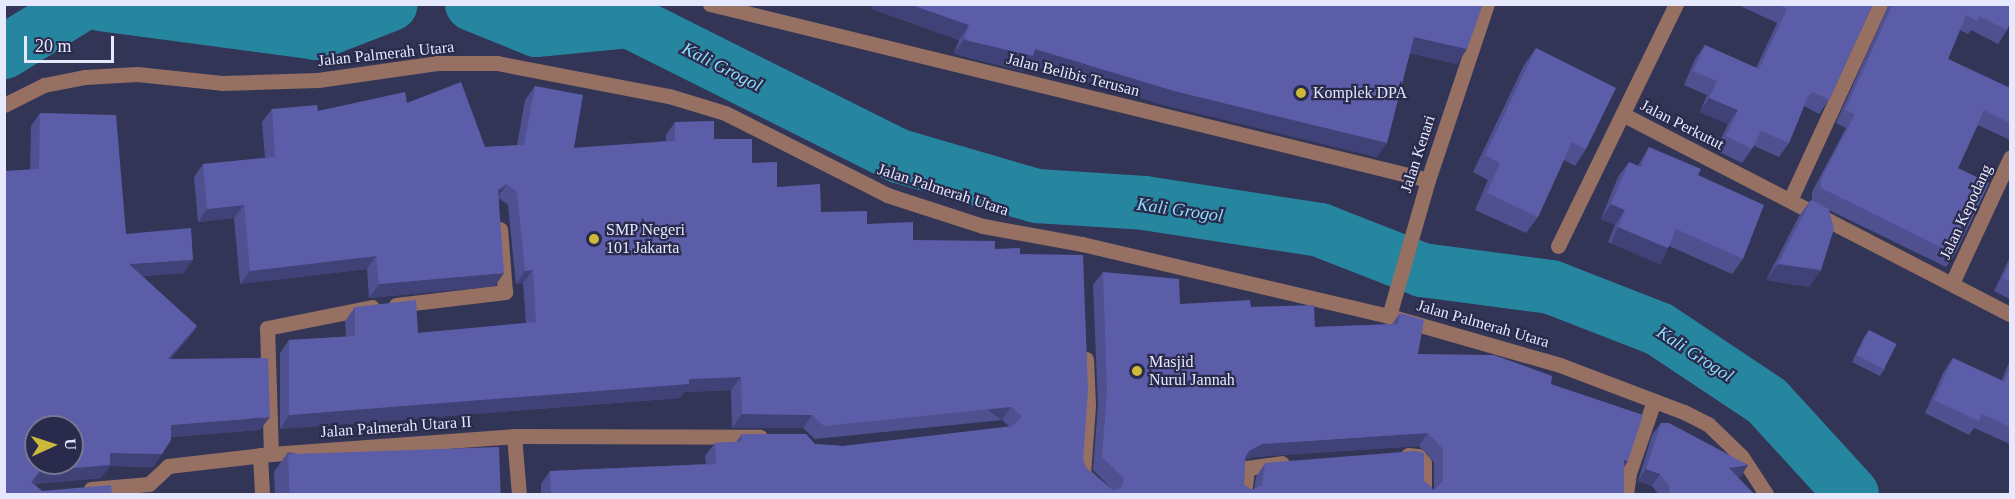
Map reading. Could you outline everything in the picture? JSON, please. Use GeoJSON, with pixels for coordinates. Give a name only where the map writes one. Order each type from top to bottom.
{"type":"FeatureCollection","features":[{"type":"Feature","properties":{"kind":"street","name":"Jalan Belibis Terusan"},"geometry":{"type":"LineString","coordinates":[[710,4],[1428,180]]}},
{"type":"Feature","properties":{"kind":"street","name":"Jalan Kenari"},"geometry":{"type":"LineString","coordinates":[[1389,316],[1428,180],[1486,4]]}},
{"type":"Feature","properties":{"kind":"street"},"geometry":{"type":"LineString","coordinates":[[1624,115],[1676,4]]}},
{"type":"Feature","properties":{"kind":"street"},"geometry":{"type":"LineString","coordinates":[[1790,200],[1880,4]]}},
{"type":"Feature","properties":{"kind":"street","name":"Jalan Palmerah Utara"},"geometry":{"type":"LineString","coordinates":[[4,105],[44,85],[85,77],[137,74],[222,83],[297,81],[437,63],[497,63],[669,96],[725,113],[887,195],[983,226],[1082,244],[1389,316],[1560,365],[1708,424],[1742,457],[1766,495]]}},
{"type":"Feature","properties":{"kind":"street","name":"Jalan Perkutut"},"geometry":{"type":"LineString","coordinates":[[1558,246],[1624,115],[1953,281],[2010,314]]}},
{"type":"Feature","properties":{"kind":"street","name":"Jalan Kepodang"},"geometry":{"type":"LineString","coordinates":[[1953,281],[2010,158]]}},
{"type":"Feature","properties":{"kind":"street"},"geometry":{"type":"LineString","coordinates":[[262,495],[266,455],[267,328],[353,309],[502,295],[506,283],[499,218]]}},
{"type":"Feature","properties":{"kind":"street"},"geometry":{"type":"LineString","coordinates":[[1082,244],[1082,266]]}},
{"type":"Feature","properties":{"kind":"street"},"geometry":{"type":"LineString","coordinates":[[1085,341],[1088,405],[1083,474],[1105,495]]}},
{"type":"Feature","properties":{"kind":"street"},"geometry":{"type":"LineString","coordinates":[[1626,495],[1629,473],[1654,401]]}},
{"type":"Feature","properties":{"kind":"street"},"geometry":{"type":"LineString","coordinates":[[514,436],[519,495]]}},
{"type":"Feature","properties":{"kind":"street","name":"Jalan Palmerah Utara II"},"geometry":{"type":"LineString","coordinates":[[72,491],[145,484],[168,466],[266,455],[514,436],[778,437]]}},
{"type":"Feature","properties":{"kind":"street"},"geometry":{"type":"LineString","coordinates":[[1396,455],[1421,459],[1424,495]]}},
{"type":"Feature","properties":{"kind":"street"},"geometry":{"type":"LineString","coordinates":[[1244,495],[1247,468],[1294,461]]}},
{"type":"Feature","properties":{"kind":"building"},"geometry":{"type":"Polygon","coordinates":[[[909,4],[1483,4],[1467,49],[1414,37],[1387,143],[1174,91],[1035,49],[1033,56],[969,41],[964,39],[969,25],[909,4]]]}},
{"type":"Feature","properties":{"kind":"building"},"geometry":{"type":"Polygon","coordinates":[[[1777,4],[1873,4],[1829,100],[1813,92],[1808,96],[1789,143],[1761,131],[1752,149],[1726,136],[1738,110],[1709,98],[1717,81],[1693,71],[1705,45],[1759,69],[1787,9],[1777,4]]]}},
{"type":"Feature","properties":{"kind":"building"},"geometry":{"type":"Polygon","coordinates":[[[1893,4],[2010,4],[2010,23],[2007,30],[1979,16],[1977,21],[1966,15],[1948,59],[2010,88],[2010,123],[1984,110],[1958,168],[1989,183],[1955,254],[1821,188],[1821,179],[1855,114],[1845,110],[1893,4]]]}},
{"type":"Feature","properties":{"kind":"building"},"geometry":{"type":"Polygon","coordinates":[[[1536,48],[1616,88],[1586,149],[1572,142],[1538,217],[1487,193],[1500,163],[1485,155],[1536,48]]]}},
{"type":"Feature","properties":{"kind":"building"},"geometry":{"type":"Polygon","coordinates":[[[461,82],[485,147],[524,145],[535,86],[583,95],[574,148],[675,141],[675,122],[714,121],[714,139],[752,139],[752,163],[777,162],[777,187],[820,184],[821,212],[867,211],[867,224],[913,222],[913,240],[995,241],[995,249],[1020,248],[1020,254],[1083,255],[1088,391],[1083,460],[1086,468],[1113,490],[1121,488],[1124,478],[1102,457],[1107,391],[1103,272],[1179,279],[1180,304],[1250,300],[1251,307],[1314,305],[1315,327],[1398,324],[1400,313],[1424,320],[1418,354],[1494,355],[1552,376],[1551,384],[1643,415],[1628,461],[1624,460],[1624,495],[551,495],[550,471],[716,464],[715,443],[741,442],[742,434],[806,434],[815,444],[843,446],[1013,426],[1022,416],[1011,407],[824,426],[812,415],[742,414],[741,377],[689,379],[689,384],[289,415],[289,340],[355,336],[355,307],[416,300],[418,333],[536,322],[533,270],[525,271],[517,192],[507,184],[498,190],[504,273],[379,284],[376,256],[250,271],[244,205],[207,209],[203,164],[275,157],[272,109],[317,105],[318,111],[405,92],[407,103],[461,82]],[[1428,433],[1262,444],[1249,451],[1245,458],[1244,485],[1252,490],[1262,485],[1265,463],[1415,451],[1424,453],[1424,481],[1434,490],[1443,481],[1443,449],[1428,433]]]}},
{"type":"Feature","properties":{"kind":"building"},"geometry":{"type":"Polygon","coordinates":[[[40,113],[116,115],[126,234],[191,228],[193,260],[129,264],[197,326],[168,359],[268,358],[270,417],[171,425],[171,440],[162,454],[110,453],[110,465],[84,467],[84,415],[24,415],[24,475],[37,475],[31,482],[42,491],[111,485],[112,495],[4,495],[4,171],[39,169],[40,113]]]}},
{"type":"Feature","properties":{"kind":"building"},"geometry":{"type":"Polygon","coordinates":[[[1649,147],[1701,169],[1698,175],[1764,205],[1743,259],[1676,229],[1668,248],[1618,227],[1625,210],[1611,204],[1629,162],[1641,167],[1649,147]]]}},
{"type":"Feature","properties":{"kind":"building"},"geometry":{"type":"Polygon","coordinates":[[[1811,200],[1829,209],[1834,229],[1821,270],[1778,264],[1811,200]]]}},
{"type":"Feature","properties":{"kind":"building"},"geometry":{"type":"Polygon","coordinates":[[[2010,263],[2010,282],[2003,278],[2010,263]]]}},
{"type":"Feature","properties":{"kind":"building"},"geometry":{"type":"Polygon","coordinates":[[[1869,330],[1897,344],[1884,369],[1856,355],[1869,330]]]}},
{"type":"Feature","properties":{"kind":"building"},"geometry":{"type":"Polygon","coordinates":[[[1953,358],[2004,382],[2010,368],[2010,427],[1982,414],[1979,421],[1934,400],[1953,358]]]}},
{"type":"Feature","properties":{"kind":"building"},"geometry":{"type":"Polygon","coordinates":[[[1661,423],[1669,423],[1748,465],[1729,468],[1755,495],[1670,495],[1669,486],[1660,474],[1646,469],[1661,423]]]}},
{"type":"Feature","properties":{"kind":"building"},"geometry":{"type":"Polygon","coordinates":[[[499,447],[501,494],[290,494],[288,454],[499,447]]]}},
{"type":"Feature","properties":{"kind":"waterway","name":"Kali Grogol"},"geometry":{"type":"LineString","coordinates":[[4,52],[82,4]]}},
{"type":"Feature","properties":{"kind":"waterway","name":"Kali Grogol"},"geometry":{"type":"LineString","coordinates":[[100,4],[316,33],[391,4]]}},
{"type":"Feature","properties":{"kind":"waterway","name":"Kali Grogol"},"geometry":{"type":"LineString","coordinates":[[472,4],[536,30],[629,21],[899,156],[1037,196],[1144,203],[1320,230],[1422,270],[1551,287],[1659,329],[1767,401],[1852,494]]}},
{"type":"Feature","properties":{"kind":"place","name":"Komplek DPA"},"geometry":{"type":"Point","coordinates":[1301,93]}},
{"type":"Feature","properties":{"kind":"place","name":"SMP Negeri 101 Jakarta"},"geometry":{"type":"Point","coordinates":[594,239]}},
{"type":"Feature","properties":{"kind":"place","name":"Masjid Nurul Jannah"},"geometry":{"type":"Point","coordinates":[1137,371]}}]}
